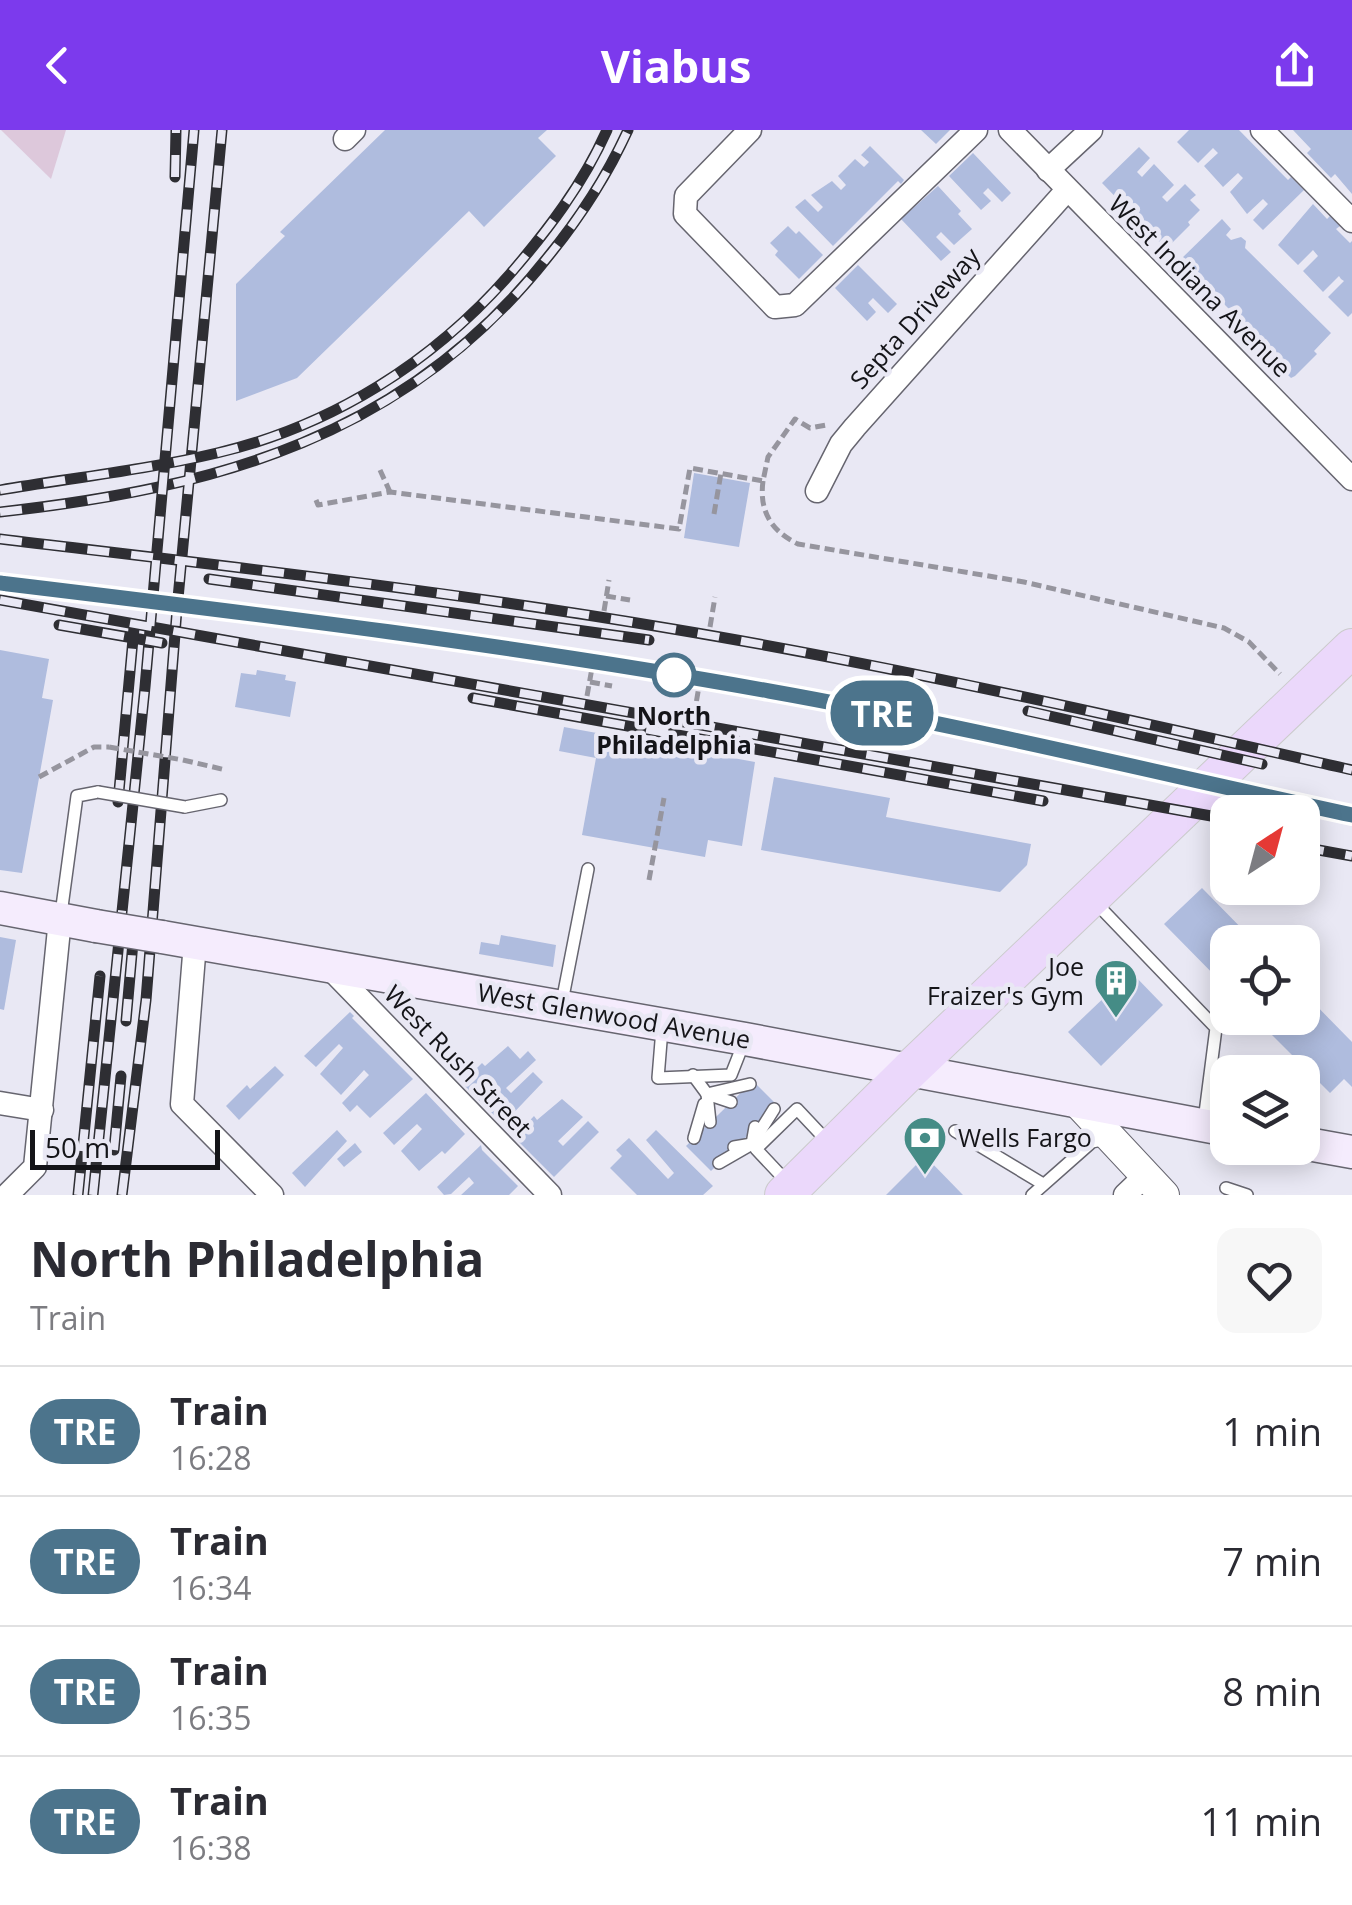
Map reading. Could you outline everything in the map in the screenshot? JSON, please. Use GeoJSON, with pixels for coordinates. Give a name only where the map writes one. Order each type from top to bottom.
{"type":"FeatureCollection","features":[{"type":"Feature","properties":{"kind":"main road"},"geometry":{"type":"LineString","coordinates":[[788,1191],[1352,648]]}},
{"type":"Feature","properties":{"kind":"main road","name":"West Glenwood Avenue"},"geometry":{"type":"LineString","coordinates":[[0,908],[745,1039],[1210,1127]]}},
{"type":"Feature","properties":{"kind":"main road"},"geometry":{"type":"LineString","coordinates":[[1320,1146],[1352,1152]]}},
{"type":"Feature","properties":{"kind":"street"},"geometry":{"type":"LineString","coordinates":[[750,130],[686,196],[685,214],[775,306],[795,306],[976,130]]}},
{"type":"Feature","properties":{"kind":"street","name":"West Indiana Avenue"},"geometry":{"type":"LineString","coordinates":[[1010,130],[1352,479]]}},
{"type":"Feature","properties":{"kind":"street"},"geometry":{"type":"LineString","coordinates":[[1048,170],[1091,130]]}},
{"type":"Feature","properties":{"kind":"street"},"geometry":{"type":"LineString","coordinates":[[1262,130],[1352,221]]}},
{"type":"Feature","properties":{"kind":"street","name":"Septa Driveway"},"geometry":{"type":"LineString","coordinates":[[817,492],[841,444],[855,427],[1067,190]]}},
{"type":"Feature","properties":{"kind":"street"},"geometry":{"type":"LineString","coordinates":[[8,1195],[35,1167],[60,918]]}},
{"type":"Feature","properties":{"kind":"street"},"geometry":{"type":"LineString","coordinates":[[195,943],[182,1104],[272,1195]]}},
{"type":"Feature","properties":{"kind":"street","name":"West Rush Street"},"geometry":{"type":"LineString","coordinates":[[326,964],[550,1195]]}},
{"type":"Feature","properties":{"kind":"street"},"geometry":{"type":"LineString","coordinates":[[0,1103],[42,1110]]}},
{"type":"Feature","properties":{"kind":"street"},"geometry":{"type":"LineString","coordinates":[[1078,1103],[1110,1138],[1145,1189]]}},
{"type":"Feature","properties":{"kind":"lane"},"geometry":{"type":"LineString","coordinates":[[60,918],[77,796],[98,792],[185,808],[222,800]]}},
{"type":"Feature","properties":{"kind":"lane"},"geometry":{"type":"LineString","coordinates":[[561,1006],[588,869]]}},
{"type":"Feature","properties":{"kind":"lane"},"geometry":{"type":"LineString","coordinates":[[1091,898],[1216,1028],[1216,1055]]}},
{"type":"Feature","properties":{"kind":"lane"},"geometry":{"type":"LineString","coordinates":[[662,1025],[658,1078],[731,1075],[745,1039]]}},
{"type":"Feature","properties":{"kind":"lane"},"geometry":{"type":"LineString","coordinates":[[693,1075],[707,1094],[710,1122]]}},
{"type":"Feature","properties":{"kind":"lane"},"geometry":{"type":"LineString","coordinates":[[707,1094],[750,1084]]}},
{"type":"Feature","properties":{"kind":"lane"},"geometry":{"type":"LineString","coordinates":[[707,1094],[731,1102]]}},
{"type":"Feature","properties":{"kind":"lane"},"geometry":{"type":"LineString","coordinates":[[694,1138],[707,1094]]}},
{"type":"Feature","properties":{"kind":"lane"},"geometry":{"type":"LineString","coordinates":[[754,1146],[774,1109]]}},
{"type":"Feature","properties":{"kind":"lane"},"geometry":{"type":"LineString","coordinates":[[719,1163],[754,1146],[797,1109],[832,1146]]}},
{"type":"Feature","properties":{"kind":"lane"},"geometry":{"type":"LineString","coordinates":[[754,1127],[754,1146],[788,1191]]}},
{"type":"Feature","properties":{"kind":"lane"},"geometry":{"type":"LineString","coordinates":[[955,1131],[1044,1184]]}},
{"type":"Feature","properties":{"kind":"lane"},"geometry":{"type":"LineString","coordinates":[[1032,1195],[1092,1142],[1110,1138]]}},
{"type":"Feature","properties":{"kind":"lane"},"geometry":{"type":"LineString","coordinates":[[734,1148],[754,1146]]}},
{"type":"Feature","properties":{"kind":"lane"},"geometry":{"type":"LineString","coordinates":[[1226,1188],[1247,1195]]}},
{"type":"Feature","properties":{"kind":"path"},"geometry":{"type":"LineString","coordinates":[[855,427],[840,415],[816,428],[795,419],[768,457],[761,494],[766,517],[785,538],[798,544],[1024,582],[1224,628],[1248,642],[1302,696]]}},
{"type":"Feature","properties":{"kind":"path"},"geometry":{"type":"LineString","coordinates":[[316,500],[318,505],[390,492],[679,529],[690,468],[762,480]]}},
{"type":"Feature","properties":{"kind":"path"},"geometry":{"type":"LineString","coordinates":[[380,470],[390,492]]}},
{"type":"Feature","properties":{"kind":"path"},"geometry":{"type":"LineString","coordinates":[[714,514],[721,473]]}},
{"type":"Feature","properties":{"kind":"path"},"geometry":{"type":"LineString","coordinates":[[604,611],[609,580]]}},
{"type":"Feature","properties":{"kind":"path"},"geometry":{"type":"LineString","coordinates":[[606,596],[630,600]]}},
{"type":"Feature","properties":{"kind":"path"},"geometry":{"type":"LineString","coordinates":[[710,627],[715,597]]}},
{"type":"Feature","properties":{"kind":"path"},"geometry":{"type":"LineString","coordinates":[[587,696],[592,668]]}},
{"type":"Feature","properties":{"kind":"path"},"geometry":{"type":"LineString","coordinates":[[590,682],[612,686]]}},
{"type":"Feature","properties":{"kind":"path"},"geometry":{"type":"LineString","coordinates":[[694,716],[699,686]]}},
{"type":"Feature","properties":{"kind":"path"},"geometry":{"type":"LineString","coordinates":[[39,778],[94,748],[109,747],[226,770]]}},
{"type":"Feature","properties":{"kind":"path"},"geometry":{"type":"LineString","coordinates":[[649,880],[664,798]]}},
{"type":"Feature","properties":{"kind":"shaded area"},"geometry":{"type":"Polygon","coordinates":[[[1,130],[66,130],[51,179],[1,130]]]}},
{"type":"Feature","properties":{"kind":"building"},"geometry":{"type":"Polygon","coordinates":[[[385,130],[547,130],[538,138],[556,156],[484,227],[469,211],[297,378],[236,401],[236,284],[285,236],[280,232],[385,130]]]}},
{"type":"Feature","properties":{"kind":"building"},"geometry":{"type":"Polygon","coordinates":[[[921,130],[950,130],[936,144],[921,130]]]}},
{"type":"Feature","properties":{"kind":"building"},"geometry":{"type":"Polygon","coordinates":[[[1189,130],[1239,130],[1288,180],[1291,177],[1304,190],[1263,230],[1253,220],[1268,204],[1263,199],[1247,214],[1230,192],[1243,178],[1238,173],[1223,187],[1204,166],[1218,153],[1213,148],[1198,163],[1177,142],[1189,130]]]}},
{"type":"Feature","properties":{"kind":"building"},"geometry":{"type":"Polygon","coordinates":[[[1293,130],[1352,130],[1352,194],[1335,174],[1331,178],[1307,153],[1311,149],[1293,130]]]}},
{"type":"Feature","properties":{"kind":"building"},"geometry":{"type":"Polygon","coordinates":[[[870,146],[904,180],[901,184],[898,181],[833,246],[795,207],[805,199],[818,212],[823,207],[811,195],[832,181],[841,190],[846,185],[838,176],[855,159],[864,167],[869,162],[861,155],[870,146]]]}},
{"type":"Feature","properties":{"kind":"building"},"geometry":{"type":"Polygon","coordinates":[[[1139,147],[1150,158],[1137,172],[1142,177],[1154,164],[1174,185],[1162,197],[1167,202],[1185,184],[1196,195],[1190,200],[1200,210],[1166,249],[1102,183],[1139,147]]]}},
{"type":"Feature","properties":{"kind":"building"},"geometry":{"type":"Polygon","coordinates":[[[973,153],[1011,193],[1002,202],[988,188],[983,193],[991,201],[981,210],[949,176],[973,153]]]}},
{"type":"Feature","properties":{"kind":"building"},"geometry":{"type":"Polygon","coordinates":[[[938,186],[972,229],[954,245],[941,232],[936,237],[951,252],[941,261],[901,219],[938,186]]]}},
{"type":"Feature","properties":{"kind":"building"},"geometry":{"type":"Polygon","coordinates":[[[1313,204],[1352,241],[1352,313],[1348,317],[1328,297],[1344,281],[1339,276],[1323,292],[1303,271],[1318,256],[1313,250],[1298,265],[1278,245],[1313,204]]]}},
{"type":"Feature","properties":{"kind":"building"},"geometry":{"type":"Polygon","coordinates":[[[1222,219],[1231,229],[1226,235],[1231,240],[1241,237],[1246,241],[1245,248],[1331,333],[1314,351],[1317,354],[1291,378],[1180,260],[1222,219]]]}},
{"type":"Feature","properties":{"kind":"building"},"geometry":{"type":"Polygon","coordinates":[[[788,226],[796,234],[799,231],[823,255],[799,279],[775,255],[778,251],[770,243],[788,226]]]}},
{"type":"Feature","properties":{"kind":"building"},"geometry":{"type":"Polygon","coordinates":[[[858,265],[897,304],[888,313],[873,298],[868,303],[876,312],[867,321],[835,288],[858,265]]]}},
{"type":"Feature","properties":{"kind":"building"},"geometry":{"type":"Polygon","coordinates":[[[694,473],[750,483],[739,547],[684,538],[694,473]]]}},
{"type":"Feature","properties":{"kind":"building"},"geometry":{"type":"Polygon","coordinates":[[[0,650],[49,659],[42,698],[53,700],[22,873],[0,870],[0,650]]]}},
{"type":"Feature","properties":{"kind":"building"},"geometry":{"type":"Polygon","coordinates":[[[257,670],[286,675],[285,680],[296,682],[290,717],[235,707],[241,673],[256,675],[257,670]]]}},
{"type":"Feature","properties":{"kind":"building"},"geometry":{"type":"Polygon","coordinates":[[[564,727],[755,762],[742,846],[708,840],[705,857],[582,835],[596,758],[559,751],[564,727]]]}},
{"type":"Feature","properties":{"kind":"building"},"geometry":{"type":"Polygon","coordinates":[[[774,777],[890,798],[886,817],[1031,844],[1027,865],[1000,892],[761,850],[774,777]]]}},
{"type":"Feature","properties":{"kind":"building"},"geometry":{"type":"Polygon","coordinates":[[[1202,888],[1210,896],[1210,905],[1219,905],[1238,925],[1210,925],[1210,971],[1164,924],[1202,888]]]}},
{"type":"Feature","properties":{"kind":"building"},"geometry":{"type":"Polygon","coordinates":[[[501,935],[556,945],[553,967],[479,954],[481,942],[499,945],[501,935]]]}},
{"type":"Feature","properties":{"kind":"building"},"geometry":{"type":"Polygon","coordinates":[[[0,937],[16,940],[4,1010],[0,1009],[0,937]]]}},
{"type":"Feature","properties":{"kind":"building","name":"Joe Fraizer's Gym"},"geometry":{"type":"Polygon","coordinates":[[[1131,972],[1163,1005],[1101,1066],[1068,1032],[1131,972]]]}},
{"type":"Feature","properties":{"kind":"building"},"geometry":{"type":"Polygon","coordinates":[[[1320,1009],[1352,1042],[1352,1087],[1344,1079],[1330,1093],[1320,1083],[1320,1055],[1292,1055],[1272,1035],[1320,1035],[1320,1009]]]}},
{"type":"Feature","properties":{"kind":"building"},"geometry":{"type":"Polygon","coordinates":[[[350,1012],[413,1079],[370,1118],[357,1105],[350,1112],[342,1103],[369,1075],[364,1070],[341,1095],[320,1074],[343,1048],[339,1044],[316,1067],[304,1056],[350,1012]]]}},
{"type":"Feature","properties":{"kind":"building"},"geometry":{"type":"Polygon","coordinates":[[[508,1046],[520,1059],[528,1051],[536,1060],[506,1088],[511,1093],[533,1072],[543,1082],[503,1124],[462,1083],[482,1063],[485,1066],[508,1046]]]}},
{"type":"Feature","properties":{"kind":"building"},"geometry":{"type":"Polygon","coordinates":[[[275,1066],[284,1075],[239,1120],[226,1106],[275,1066]]]}},
{"type":"Feature","properties":{"kind":"building"},"geometry":{"type":"Polygon","coordinates":[[[753,1081],[778,1106],[711,1171],[686,1146],[753,1081]]]}},
{"type":"Feature","properties":{"kind":"building"},"geometry":{"type":"Polygon","coordinates":[[[426,1093],[465,1134],[445,1154],[442,1151],[419,1171],[401,1151],[422,1129],[417,1124],[394,1145],[383,1133],[426,1093]]]}},
{"type":"Feature","properties":{"kind":"building"},"geometry":{"type":"Polygon","coordinates":[[[562,1099],[583,1117],[558,1141],[563,1146],[588,1121],[599,1132],[554,1177],[514,1137],[534,1116],[537,1120],[562,1099]]]}},
{"type":"Feature","properties":{"kind":"building"},"geometry":{"type":"Polygon","coordinates":[[[337,1130],[347,1141],[305,1187],[292,1173],[337,1130]]]}},
{"type":"Feature","properties":{"kind":"building"},"geometry":{"type":"Polygon","coordinates":[[[656,1130],[713,1186],[703,1195],[637,1195],[610,1168],[622,1156],[616,1150],[629,1138],[668,1179],[674,1173],[646,1140],[656,1130]]]}},
{"type":"Feature","properties":{"kind":"building"},"geometry":{"type":"Polygon","coordinates":[[[355,1143],[362,1152],[344,1167],[337,1159],[355,1143]]]}},
{"type":"Feature","properties":{"kind":"building"},"geometry":{"type":"Polygon","coordinates":[[[481,1145],[518,1186],[509,1195],[461,1195],[474,1183],[469,1177],[451,1194],[444,1195],[437,1187],[481,1145]]]}},
{"type":"Feature","properties":{"kind":"building","name":"Wells Fargo"},"geometry":{"type":"Polygon","coordinates":[[[925,1156],[963,1195],[886,1195],[925,1156]]]}},
{"type":"Feature","properties":{"kind":"railway"},"geometry":{"type":"LineString","coordinates":[[175,177],[176,130]]}},
{"type":"Feature","properties":{"kind":"railway"},"geometry":{"type":"LineString","coordinates":[[93,1195],[145,687],[194,130]]}},
{"type":"Feature","properties":{"kind":"railway"},"geometry":{"type":"LineString","coordinates":[[122,1195],[146,1000],[177,609],[222,130]]}},
{"type":"Feature","properties":{"kind":"railway"},"geometry":{"type":"LineString","coordinates":[[0,490],[217,453],[300,426],[378,386],[448,335],[510,274],[564,206],[607,130]]}},
{"type":"Feature","properties":{"kind":"railway"},"geometry":{"type":"LineString","coordinates":[[0,512],[158,487],[232,468],[302,443],[369,410],[433,369],[492,319],[570,228],[602,180],[628,130]]}},
{"type":"Feature","properties":{"kind":"railway"},"geometry":{"type":"LineString","coordinates":[[0,539],[421,591],[673,629],[928,677],[1352,770]]}},
{"type":"Feature","properties":{"kind":"railway"},"geometry":{"type":"LineString","coordinates":[[209,579],[649,640]]}},
{"type":"Feature","properties":{"kind":"railway"},"geometry":{"type":"LineString","coordinates":[[0,583],[386,631],[674,674],[916,719],[1352,815]]}},
{"type":"Feature","properties":{"kind":"railway"},"geometry":{"type":"LineString","coordinates":[[0,600],[1210,816]]}},
{"type":"Feature","properties":{"kind":"railway"},"geometry":{"type":"LineString","coordinates":[[59,625],[162,643]]}},
{"type":"Feature","properties":{"kind":"railway"},"geometry":{"type":"LineString","coordinates":[[118,802],[134,628]]}},
{"type":"Feature","properties":{"kind":"railway"},"geometry":{"type":"LineString","coordinates":[[473,698],[1043,801]]}},
{"type":"Feature","properties":{"kind":"railway"},"geometry":{"type":"LineString","coordinates":[[1028,711],[1262,764]]}},
{"type":"Feature","properties":{"kind":"railway"},"geometry":{"type":"LineString","coordinates":[[1320,850],[1352,856]]}},
{"type":"Feature","properties":{"kind":"railway"},"geometry":{"type":"LineString","coordinates":[[126,1021],[134,931]]}},
{"type":"Feature","properties":{"kind":"railway"},"geometry":{"type":"LineString","coordinates":[[78,1195],[100,976]]}},
{"type":"Feature","properties":{"kind":"railway"},"geometry":{"type":"LineString","coordinates":[[114,1150],[121,1076]]}},
{"type":"Feature","properties":{"kind":"train","name":"TRE"},"geometry":{"type":"LineString","coordinates":[[0,583],[540,652],[770,691],[1022,740],[1352,815]]}},
{"type":"Feature","properties":{"kind":"place","name":"North Philadelphia"},"geometry":{"type":"Point","coordinates":[674,675]}},
{"type":"Feature","properties":{"kind":"place","name":"Joe Fraizer's Gym"},"geometry":{"type":"Point","coordinates":[1116,1019]}},
{"type":"Feature","properties":{"kind":"place","name":"Wells Fargo"},"geometry":{"type":"Point","coordinates":[925,1176]}}]}
